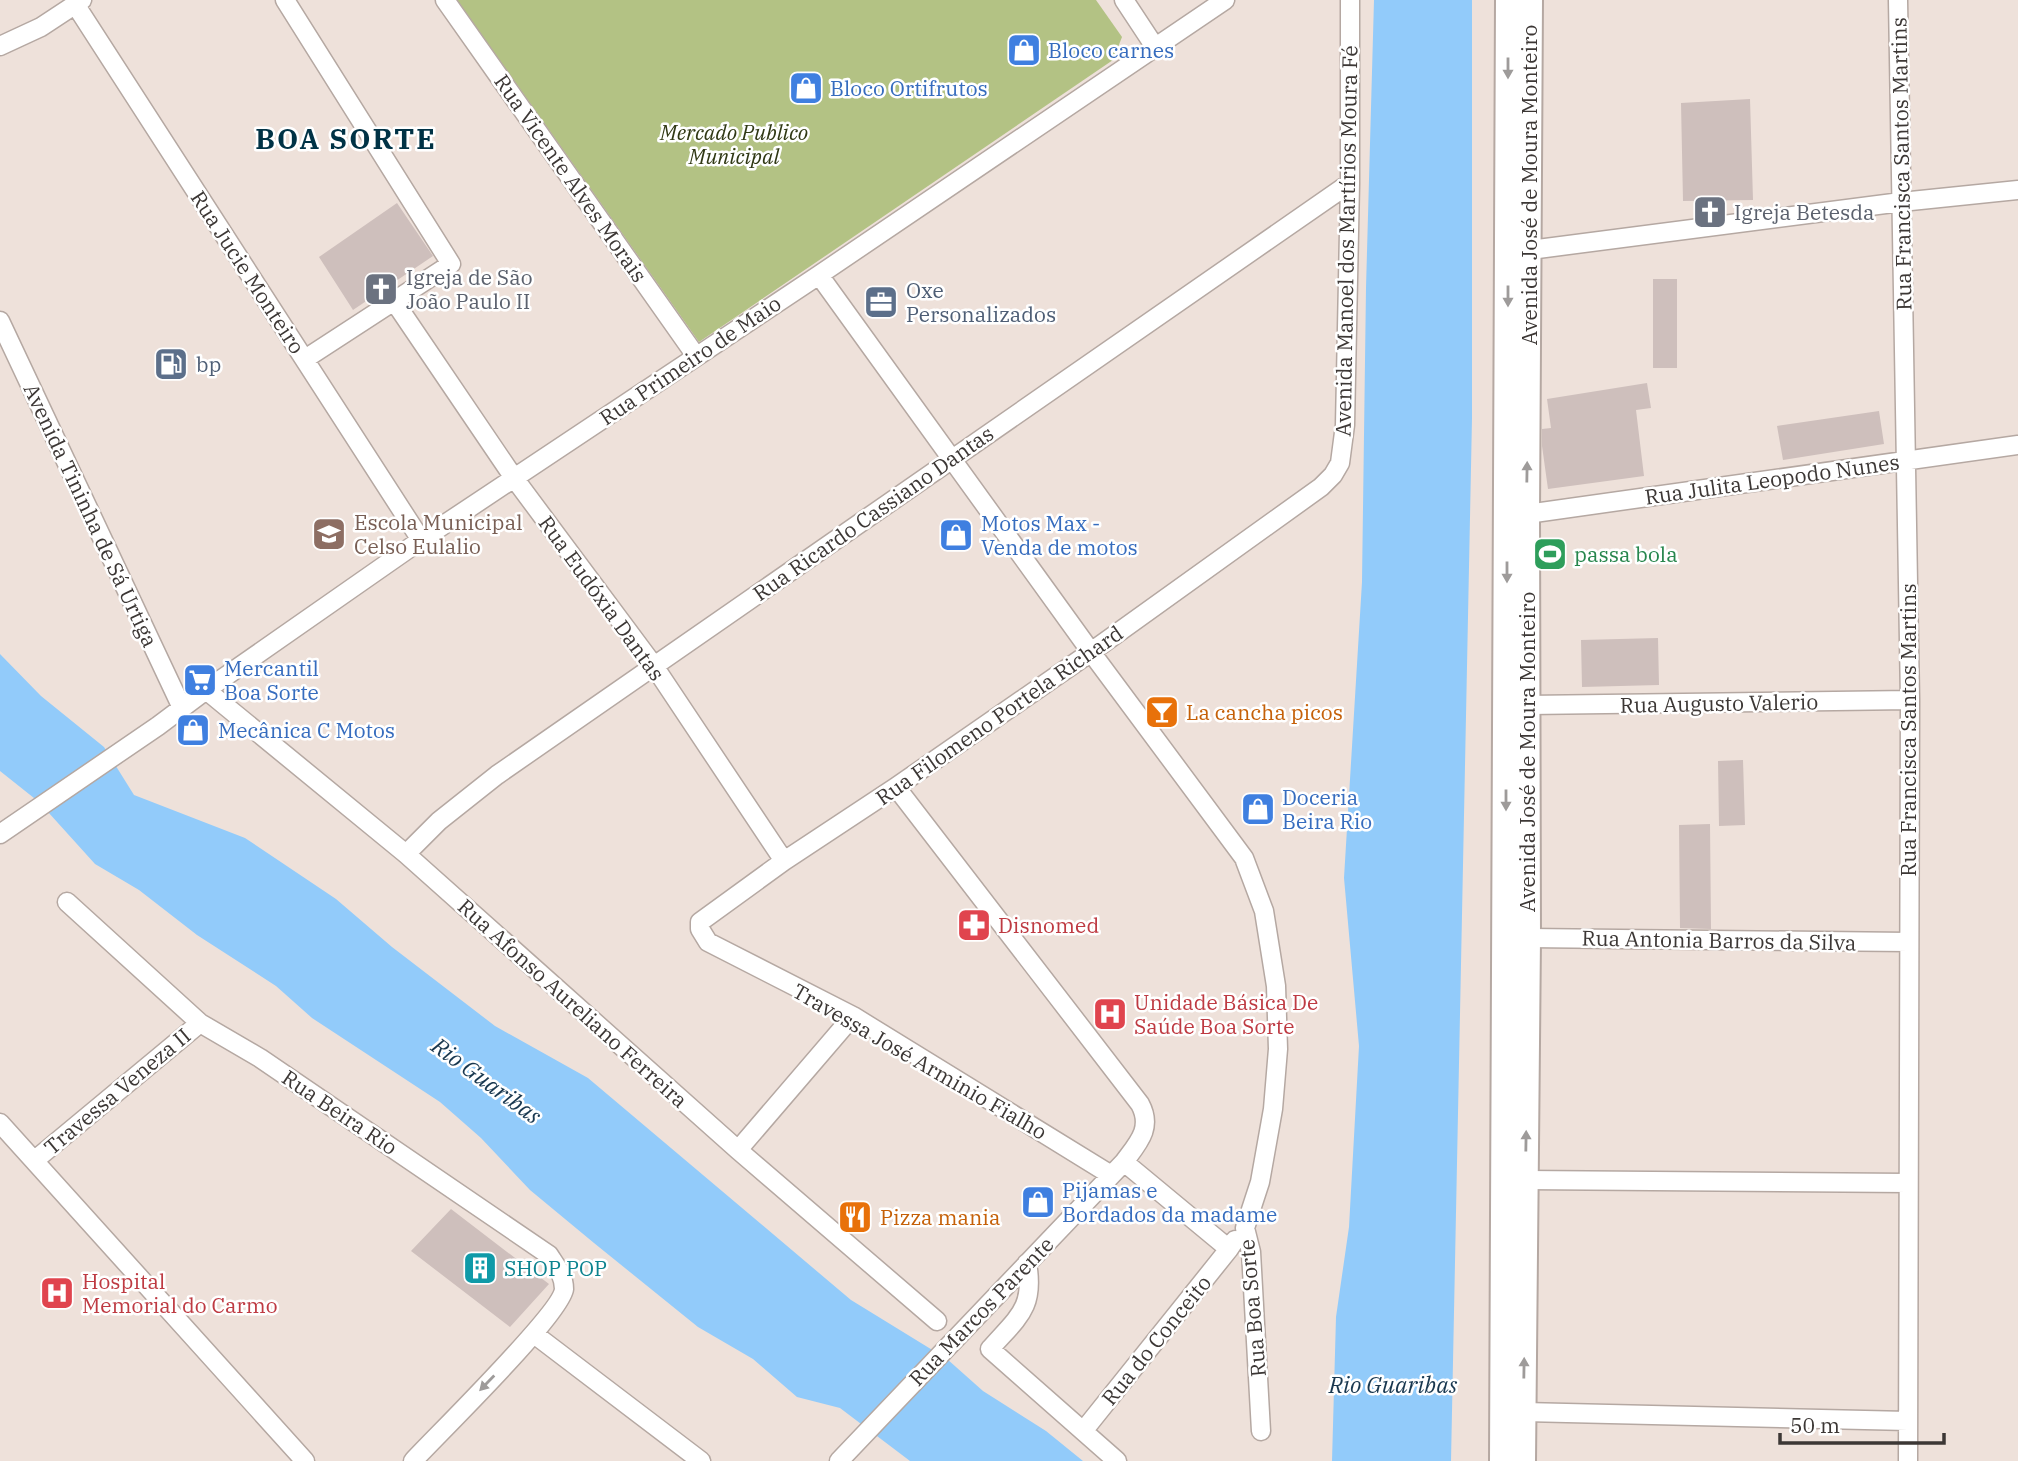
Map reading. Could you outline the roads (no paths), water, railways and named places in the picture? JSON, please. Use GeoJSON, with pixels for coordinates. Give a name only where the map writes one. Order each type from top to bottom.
{"type":"FeatureCollection","features":[{"type":"Feature","properties":{"kind":"main road","name":"Avenida José de Moura Monteiro"},"geometry":{"type":"LineString","coordinates":[[1502,1461],[1508,0]]}},
{"type":"Feature","properties":{"kind":"main road","name":"Avenida José de Moura Monteiro"},"geometry":{"type":"LineString","coordinates":[[1523,1461],[1528,938],[1530,0]]}},
{"type":"Feature","properties":{"kind":"street"},"geometry":{"type":"LineString","coordinates":[[285,0],[451,264],[305,359]]}},
{"type":"Feature","properties":{"kind":"street","name":"Rua Vicente Alves Morais"},"geometry":{"type":"LineString","coordinates":[[445,0],[696,356]]}},
{"type":"Feature","properties":{"kind":"street"},"geometry":{"type":"LineString","coordinates":[[1124,0],[1156,47]]}},
{"type":"Feature","properties":{"kind":"street","name":"Rua Primeiro de Maio"},"geometry":{"type":"LineString","coordinates":[[0,834],[421,540],[1225,0]]}},
{"type":"Feature","properties":{"kind":"street","name":"Avenida Manoel dos Martírios Moura Fé"},"geometry":{"type":"LineString","coordinates":[[1297,505],[1333,475],[1343,450],[1350,183],[1349,0]]}},
{"type":"Feature","properties":{"kind":"street","name":"Rua Francisca Santos Martins"},"geometry":{"type":"LineString","coordinates":[[1898,0],[1910,700],[1908,1461]]}},
{"type":"Feature","properties":{"kind":"street"},"geometry":{"type":"LineString","coordinates":[[0,46],[41,27],[79,2]]}},
{"type":"Feature","properties":{"kind":"street","name":"Rua Jucie Monteiro"},"geometry":{"type":"LineString","coordinates":[[79,2],[421,540]]}},
{"type":"Feature","properties":{"kind":"street","name":"Rua Ricardo Cassiano Dantas"},"geometry":{"type":"LineString","coordinates":[[406,854],[466,798],[1350,183]]}},
{"type":"Feature","properties":{"kind":"street"},"geometry":{"type":"LineString","coordinates":[[1530,250],[1901,202],[2018,190]]}},
{"type":"Feature","properties":{"kind":"street","name":"Rua Boa Sorte"},"geometry":{"type":"LineString","coordinates":[[819,275],[953,457],[1091,652],[1244,858],[1264,911],[1276,986],[1278,1049],[1273,1109],[1259,1182],[1245,1228],[1251,1252],[1261,1431]]}},
{"type":"Feature","properties":{"kind":"street","name":"Rua Eudóxia Dantas"},"geometry":{"type":"LineString","coordinates":[[394,301],[514,478],[654,666],[784,861]]}},
{"type":"Feature","properties":{"kind":"street","name":"Avenida Tininha de Sá Urtiga"},"geometry":{"type":"LineString","coordinates":[[0,321],[182,708]]}},
{"type":"Feature","properties":{"kind":"street","name":"Rua Julita Leopodo Nunes"},"geometry":{"type":"LineString","coordinates":[[1527,514],[2018,445]]}},
{"type":"Feature","properties":{"kind":"street","name":"Rua Filomeno Portela Richard"},"geometry":{"type":"LineString","coordinates":[[700,922],[784,861],[1091,652],[1297,505]]}},
{"type":"Feature","properties":{"kind":"street","name":"Rua Afonso Aureliano Ferreira"},"geometry":{"type":"LineString","coordinates":[[206,690],[406,854],[738,1150],[937,1321]]}},
{"type":"Feature","properties":{"kind":"street","name":"Rua Augusto Valerio"},"geometry":{"type":"LineString","coordinates":[[1528,705],[1910,700]]}},
{"type":"Feature","properties":{"kind":"street","name":"Rua Marcos Parente"},"geometry":{"type":"LineString","coordinates":[[842,1458],[1117,1168],[1142,1139],[1146,1128],[1145,1113],[1140,1104],[896,787]]}},
{"type":"Feature","properties":{"kind":"street","name":"Rua Beira Rio"},"geometry":{"type":"LineString","coordinates":[[68,902],[200,1023],[260,1058],[550,1255],[562,1274],[564,1291],[534,1334]]}},
{"type":"Feature","properties":{"kind":"street","name":"Travessa José Arminio Fialho"},"geometry":{"type":"LineString","coordinates":[[700,922],[700,929],[708,942],[853,1016],[1117,1168],[1229,1249]]}},
{"type":"Feature","properties":{"kind":"street","name":"Rua Antonia Barros da Silva"},"geometry":{"type":"LineString","coordinates":[[1528,938],[1909,942]]}},
{"type":"Feature","properties":{"kind":"street"},"geometry":{"type":"LineString","coordinates":[[738,1150],[853,1016]]}},
{"type":"Feature","properties":{"kind":"street","name":"Travessa Veneza II"},"geometry":{"type":"LineString","coordinates":[[35,1160],[200,1023]]}},
{"type":"Feature","properties":{"kind":"street"},"geometry":{"type":"LineString","coordinates":[[0,1123],[305,1461]]}},
{"type":"Feature","properties":{"kind":"street"},"geometry":{"type":"LineString","coordinates":[[1525,1180],[1908,1183]]}},
{"type":"Feature","properties":{"kind":"street"},"geometry":{"type":"LineString","coordinates":[[1229,1249],[1245,1228]]}},
{"type":"Feature","properties":{"kind":"street","name":"Rua do Conceito"},"geometry":{"type":"LineString","coordinates":[[1084,1430],[1229,1249]]}},
{"type":"Feature","properties":{"kind":"street"},"geometry":{"type":"LineString","coordinates":[[1027,1263],[1031,1284],[1025,1308],[990,1349],[1117,1461]]}},
{"type":"Feature","properties":{"kind":"street"},"geometry":{"type":"LineString","coordinates":[[413,1461],[534,1334],[701,1461]]}},
{"type":"Feature","properties":{"kind":"street"},"geometry":{"type":"LineString","coordinates":[[1523,1412],[1908,1421]]}},
{"type":"Feature","properties":{"kind":"water","name":"Rio Guaribas"},"geometry":{"type":"Polygon","coordinates":[[[1374,0],[1472,0],[1472,418],[1451,1461],[1332,1461],[1336,1317],[1349,1227],[1359,1046],[1344,878],[1362,582],[1374,0]]]}},
{"type":"Feature","properties":{"kind":"water","name":"Rio Guaribas"},"geometry":{"type":"Polygon","coordinates":[[[0,654],[41,696],[104,747],[134,795],[245,838],[336,899],[392,947],[495,1026],[588,1078],[851,1300],[947,1359],[983,1391],[1046,1431],[1083,1461],[910,1461],[840,1408],[797,1397],[753,1359],[698,1327],[530,1190],[481,1138],[440,1102],[312,1018],[276,986],[197,935],[139,890],[95,864],[39,802],[0,771],[0,654]]]}},
{"type":"Feature","properties":{"kind":"place","name":"Bloco carnes"},"geometry":{"type":"Point","coordinates":[1024,50]}},
{"type":"Feature","properties":{"kind":"place","name":"Bloco Ortifrutos"},"geometry":{"type":"Point","coordinates":[806,88]}},
{"type":"Feature","properties":{"kind":"place","name":"Igreja Betesda"},"geometry":{"type":"Point","coordinates":[1710,212]}},
{"type":"Feature","properties":{"kind":"place","name":"Igreja de São João Paulo II"},"geometry":{"type":"Point","coordinates":[381,289]}},
{"type":"Feature","properties":{"kind":"place","name":"Oxe Personalizados"},"geometry":{"type":"Point","coordinates":[881,302]}},
{"type":"Feature","properties":{"kind":"place","name":"bp"},"geometry":{"type":"Point","coordinates":[171,364]}},
{"type":"Feature","properties":{"kind":"place","name":"Escola Municipal Celso Eulalio"},"geometry":{"type":"Point","coordinates":[329,534]}},
{"type":"Feature","properties":{"kind":"place","name":"Motos Max - Venda de motos"},"geometry":{"type":"Point","coordinates":[956,535]}},
{"type":"Feature","properties":{"kind":"place","name":"passa bola"},"geometry":{"type":"Point","coordinates":[1550,554]}},
{"type":"Feature","properties":{"kind":"place","name":"Mercantil Boa Sorte"},"geometry":{"type":"Point","coordinates":[200,680]}},
{"type":"Feature","properties":{"kind":"place","name":"La cancha picos"},"geometry":{"type":"Point","coordinates":[1162,712]}},
{"type":"Feature","properties":{"kind":"place","name":"Mecânica C Motos"},"geometry":{"type":"Point","coordinates":[193,730]}},
{"type":"Feature","properties":{"kind":"place","name":"Doceria Beira Rio"},"geometry":{"type":"Point","coordinates":[1258,809]}},
{"type":"Feature","properties":{"kind":"place","name":"Disnomed"},"geometry":{"type":"Point","coordinates":[974,925]}},
{"type":"Feature","properties":{"kind":"place","name":"Unidade Básica De Saúde Boa Sorte"},"geometry":{"type":"Point","coordinates":[1110,1014]}},
{"type":"Feature","properties":{"kind":"place","name":"Pijamas e Bordados da madame"},"geometry":{"type":"Point","coordinates":[1038,1202]}},
{"type":"Feature","properties":{"kind":"place","name":"Pizza mania"},"geometry":{"type":"Point","coordinates":[855,1217]}},
{"type":"Feature","properties":{"kind":"place","name":"SHOP POP"},"geometry":{"type":"Point","coordinates":[480,1268]}},
{"type":"Feature","properties":{"kind":"place","name":"Hospital Memorial do Carmo"},"geometry":{"type":"Point","coordinates":[57,1293]}},
{"type":"Feature","properties":{"kind":"district","name":"BOA SORTE"},"geometry":{"type":"Point","coordinates":[346,138]}},
{"type":"Feature","properties":{"kind":"park label","name":"Mercado Publico Municipal"},"geometry":{"type":"Point","coordinates":[734,144]}}]}
